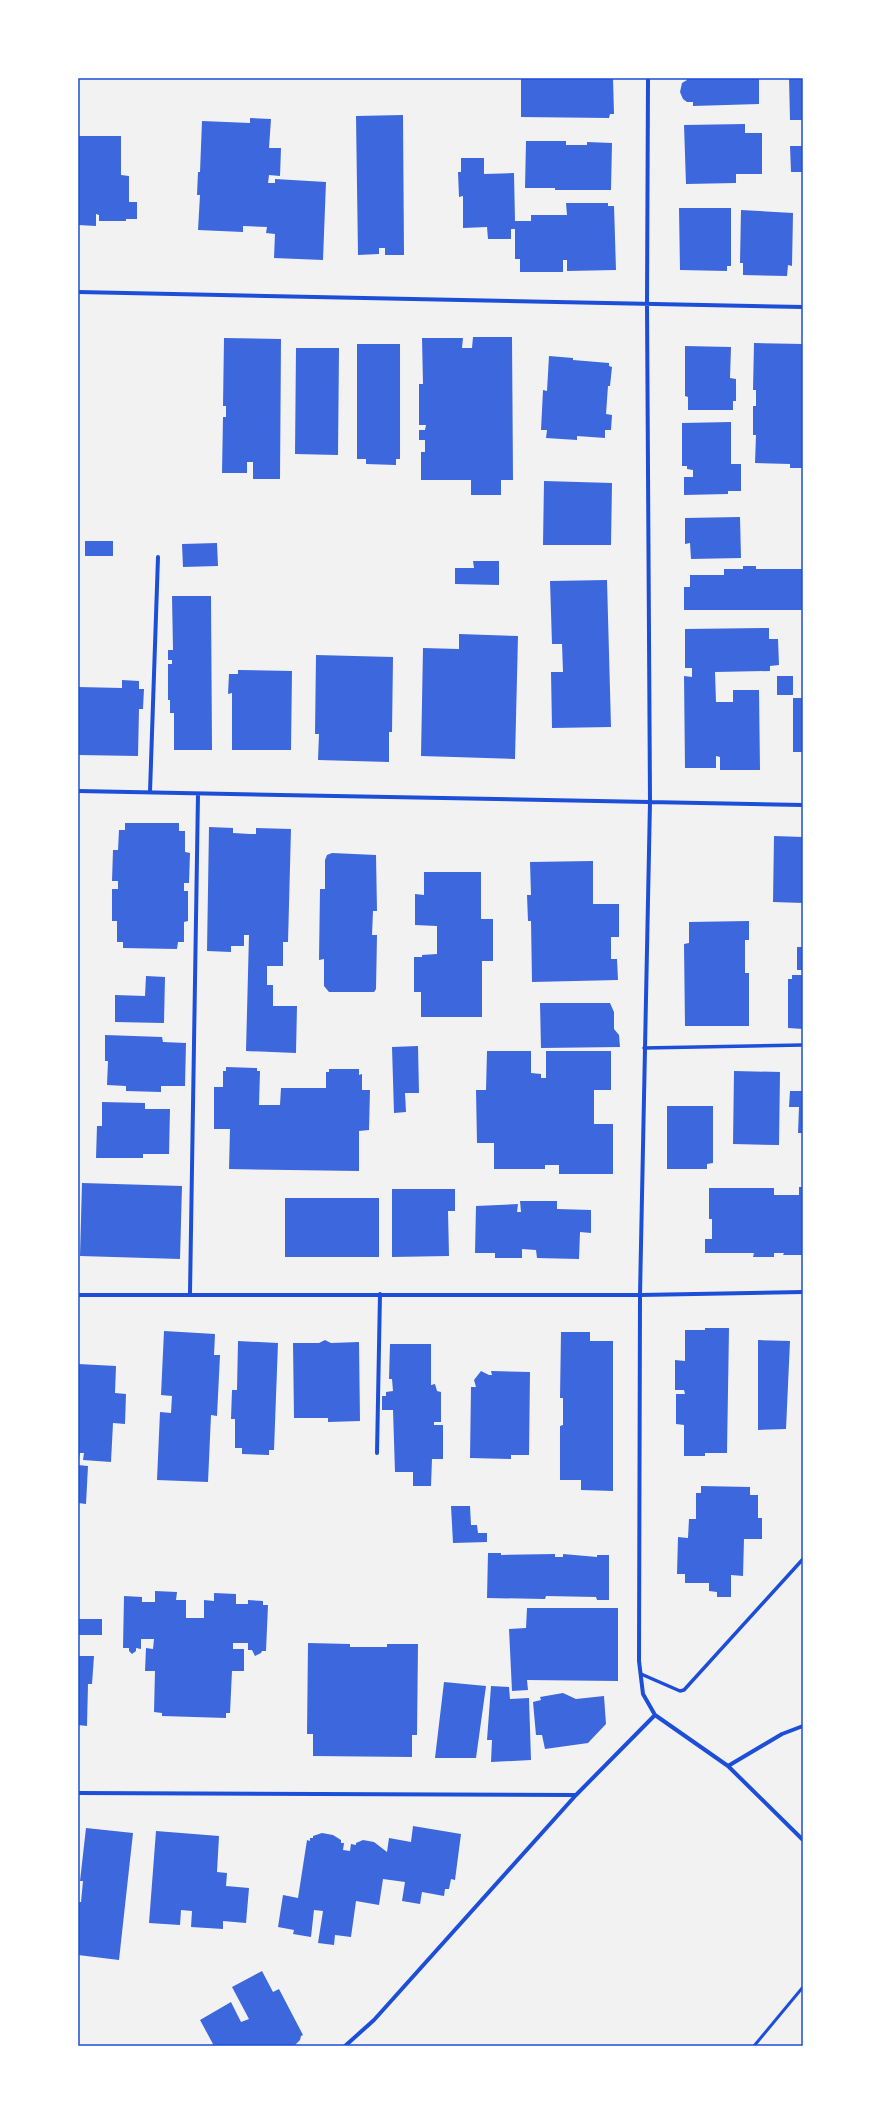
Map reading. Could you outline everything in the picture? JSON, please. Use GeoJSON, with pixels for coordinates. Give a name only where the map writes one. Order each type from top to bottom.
{"type":"FeatureCollection","features":[{"type":"Feature","properties":{"kind":"street"},"geometry":{"type":"LineString","coordinates":[[648,78],[647,305],[650,802],[640,1295],[641,1674],[643,1694],[655,1715],[728,1766],[803,1840]]}},
{"type":"Feature","properties":{"kind":"street"},"geometry":{"type":"LineString","coordinates":[[78,292],[647,305],[803,307]]}},
{"type":"Feature","properties":{"kind":"street"},"geometry":{"type":"LineString","coordinates":[[150,792],[158,557]]}},
{"type":"Feature","properties":{"kind":"street"},"geometry":{"type":"LineString","coordinates":[[78,791],[803,805]]}},
{"type":"Feature","properties":{"kind":"street"},"geometry":{"type":"LineString","coordinates":[[190,1293],[198,794]]}},
{"type":"Feature","properties":{"kind":"street"},"geometry":{"type":"LineString","coordinates":[[644,1048],[803,1046]]}},
{"type":"Feature","properties":{"kind":"street"},"geometry":{"type":"LineString","coordinates":[[78,1295],[190,1293],[640,1295],[803,1292]]}},
{"type":"Feature","properties":{"kind":"street"},"geometry":{"type":"LineString","coordinates":[[377,1453],[380,1294]]}},
{"type":"Feature","properties":{"kind":"street"},"geometry":{"type":"LineString","coordinates":[[641,1674],[680,1691],[684,1690],[803,1559]]}},
{"type":"Feature","properties":{"kind":"street"},"geometry":{"type":"LineString","coordinates":[[345,2046],[374,2020],[576,1795],[655,1715]]}},
{"type":"Feature","properties":{"kind":"street"},"geometry":{"type":"LineString","coordinates":[[728,1766],[782,1734],[803,1726]]}},
{"type":"Feature","properties":{"kind":"street"},"geometry":{"type":"LineString","coordinates":[[78,1793],[576,1795]]}},
{"type":"Feature","properties":{"kind":"lane"},"geometry":{"type":"LineString","coordinates":[[754,2046],[803,1987]]}},
{"type":"Feature","properties":{"kind":"building"},"geometry":{"type":"Polygon","coordinates":[[[521,78],[613,78],[614,114],[610,114],[609,118],[521,117],[521,78]]]}},
{"type":"Feature","properties":{"kind":"building"},"geometry":{"type":"Polygon","coordinates":[[[687,78],[759,78],[759,104],[693,106],[693,102],[687,102],[683,99],[680,92],[682,83],[687,80],[687,78]]]}},
{"type":"Feature","properties":{"kind":"building"},"geometry":{"type":"Polygon","coordinates":[[[789,78],[803,78],[803,120],[790,120],[789,78]]]}},
{"type":"Feature","properties":{"kind":"building"},"geometry":{"type":"Polygon","coordinates":[[[403,115],[404,255],[385,255],[385,248],[379,248],[379,254],[358,255],[356,116],[403,115]]]}},
{"type":"Feature","properties":{"kind":"building"},"geometry":{"type":"Polygon","coordinates":[[[250,118],[271,119],[269,148],[281,148],[280,176],[269,175],[268,183],[275,183],[275,179],[326,182],[323,260],[274,258],[275,234],[266,233],[267,227],[243,226],[243,232],[198,230],[200,195],[197,195],[198,172],[200,172],[202,121],[250,123],[250,118]]]}},
{"type":"Feature","properties":{"kind":"building"},"geometry":{"type":"Polygon","coordinates":[[[745,124],[745,133],[762,133],[762,174],[736,174],[736,183],[686,184],[684,125],[745,124]]]}},
{"type":"Feature","properties":{"kind":"building"},"geometry":{"type":"Polygon","coordinates":[[[78,136],[121,136],[121,175],[129,176],[129,202],[137,202],[137,219],[126,219],[126,221],[99,221],[99,215],[96,214],[96,226],[78,225],[78,136]]]}},
{"type":"Feature","properties":{"kind":"building"},"geometry":{"type":"Polygon","coordinates":[[[526,141],[566,141],[566,145],[587,145],[587,142],[612,143],[611,190],[555,190],[555,188],[525,188],[526,141]]]}},
{"type":"Feature","properties":{"kind":"building"},"geometry":{"type":"Polygon","coordinates":[[[790,146],[803,146],[803,172],[791,172],[790,146]]]}},
{"type":"Feature","properties":{"kind":"building"},"geometry":{"type":"Polygon","coordinates":[[[461,158],[484,158],[484,174],[514,173],[515,221],[531,221],[531,215],[567,215],[566,203],[608,203],[608,206],[614,206],[616,270],[567,271],[567,260],[563,260],[563,272],[520,272],[520,259],[515,259],[515,229],[511,229],[511,239],[488,239],[487,227],[463,228],[463,196],[459,197],[458,172],[461,172],[461,158]]]}},
{"type":"Feature","properties":{"kind":"building"},"geometry":{"type":"Polygon","coordinates":[[[679,208],[731,208],[731,266],[727,266],[727,271],[680,270],[679,208]]]}},
{"type":"Feature","properties":{"kind":"building"},"geometry":{"type":"Polygon","coordinates":[[[741,210],[793,213],[792,266],[788,265],[787,276],[743,275],[743,263],[740,263],[741,210]]]}},
{"type":"Feature","properties":{"kind":"building"},"geometry":{"type":"Polygon","coordinates":[[[473,337],[512,337],[513,480],[501,480],[501,495],[471,495],[471,480],[421,480],[421,452],[425,452],[425,440],[419,440],[419,430],[425,430],[426,425],[419,425],[419,384],[423,384],[422,338],[463,338],[462,348],[472,348],[473,337]]]}},
{"type":"Feature","properties":{"kind":"building"},"geometry":{"type":"Polygon","coordinates":[[[224,338],[281,339],[280,479],[253,479],[253,462],[247,462],[247,473],[222,473],[223,417],[226,417],[226,406],[223,406],[224,338]]]}},
{"type":"Feature","properties":{"kind":"building"},"geometry":{"type":"Polygon","coordinates":[[[754,343],[803,344],[803,468],[790,468],[790,464],[755,463],[756,435],[753,435],[753,406],[756,406],[756,390],[753,390],[754,343]]]}},
{"type":"Feature","properties":{"kind":"building"},"geometry":{"type":"Polygon","coordinates":[[[357,344],[400,344],[400,459],[396,459],[396,465],[366,464],[366,459],[357,459],[357,344]]]}},
{"type":"Feature","properties":{"kind":"building"},"geometry":{"type":"Polygon","coordinates":[[[685,346],[731,347],[730,378],[736,379],[736,401],[733,401],[733,410],[688,410],[688,397],[685,396],[685,346]]]}},
{"type":"Feature","properties":{"kind":"building"},"geometry":{"type":"Polygon","coordinates":[[[296,348],[339,348],[338,455],[295,454],[296,348]]]}},
{"type":"Feature","properties":{"kind":"building"},"geometry":{"type":"Polygon","coordinates":[[[549,356],[609,363],[609,366],[612,367],[610,386],[608,386],[606,414],[612,415],[611,430],[605,430],[605,438],[577,436],[577,440],[546,438],[547,430],[541,430],[543,390],[547,391],[549,356]]]}},
{"type":"Feature","properties":{"kind":"building"},"geometry":{"type":"Polygon","coordinates":[[[731,422],[731,464],[741,464],[741,491],[728,491],[728,494],[684,495],[684,477],[693,477],[693,470],[687,469],[687,466],[682,466],[682,423],[731,422]]]}},
{"type":"Feature","properties":{"kind":"building"},"geometry":{"type":"Polygon","coordinates":[[[544,481],[612,483],[611,545],[543,545],[544,481]]]}},
{"type":"Feature","properties":{"kind":"building"},"geometry":{"type":"Polygon","coordinates":[[[740,517],[741,558],[691,559],[690,543],[685,544],[685,518],[740,517]]]}},
{"type":"Feature","properties":{"kind":"building"},"geometry":{"type":"Polygon","coordinates":[[[85,541],[113,541],[113,556],[85,556],[85,541]]]}},
{"type":"Feature","properties":{"kind":"building"},"geometry":{"type":"Polygon","coordinates":[[[217,543],[218,566],[183,567],[182,544],[217,543]]]}},
{"type":"Feature","properties":{"kind":"building"},"geometry":{"type":"Polygon","coordinates":[[[473,561],[499,561],[499,585],[455,584],[455,568],[474,568],[473,561]]]}},
{"type":"Feature","properties":{"kind":"building"},"geometry":{"type":"Polygon","coordinates":[[[743,566],[756,566],[756,569],[803,569],[803,610],[684,610],[684,587],[690,587],[690,575],[724,575],[724,569],[743,569],[743,566]]]}},
{"type":"Feature","properties":{"kind":"building"},"geometry":{"type":"Polygon","coordinates":[[[607,580],[611,727],[552,728],[551,672],[563,672],[562,644],[552,644],[550,581],[607,580]]]}},
{"type":"Feature","properties":{"kind":"building"},"geometry":{"type":"Polygon","coordinates":[[[172,596],[211,596],[212,750],[174,750],[174,713],[170,713],[170,700],[168,700],[168,664],[172,664],[172,660],[168,660],[168,650],[173,650],[172,596]]]}},
{"type":"Feature","properties":{"kind":"building"},"geometry":{"type":"Polygon","coordinates":[[[769,628],[769,639],[778,639],[779,665],[770,666],[770,671],[715,672],[716,702],[733,702],[733,690],[759,690],[760,770],[720,770],[720,757],[716,756],[716,768],[685,768],[684,676],[692,677],[692,668],[685,668],[685,629],[769,628]]]}},
{"type":"Feature","properties":{"kind":"building"},"geometry":{"type":"Polygon","coordinates":[[[459,634],[518,636],[515,759],[421,756],[423,648],[459,649],[459,634]]]}},
{"type":"Feature","properties":{"kind":"building"},"geometry":{"type":"Polygon","coordinates":[[[316,655],[393,657],[392,732],[389,732],[389,762],[318,760],[319,734],[315,734],[316,655]]]}},
{"type":"Feature","properties":{"kind":"building"},"geometry":{"type":"Polygon","coordinates":[[[238,670],[292,671],[291,750],[232,750],[232,693],[228,694],[229,674],[238,674],[238,670]]]}},
{"type":"Feature","properties":{"kind":"building"},"geometry":{"type":"Polygon","coordinates":[[[777,676],[793,676],[793,695],[777,695],[777,676]]]}},
{"type":"Feature","properties":{"kind":"building"},"geometry":{"type":"Polygon","coordinates":[[[122,680],[139,681],[139,689],[144,689],[143,709],[139,709],[138,756],[78,755],[78,687],[122,688],[122,680]]]}},
{"type":"Feature","properties":{"kind":"building"},"geometry":{"type":"Polygon","coordinates":[[[793,698],[803,698],[803,752],[793,752],[793,698]]]}},
{"type":"Feature","properties":{"kind":"building"},"geometry":{"type":"Polygon","coordinates":[[[125,823],[179,823],[179,831],[185,831],[185,852],[190,853],[189,883],[184,883],[184,891],[188,891],[188,921],[184,922],[184,942],[178,942],[177,949],[123,948],[123,942],[117,942],[117,921],[112,921],[112,889],[118,889],[118,881],[112,881],[113,850],[118,850],[119,830],[125,830],[125,823]]]}},
{"type":"Feature","properties":{"kind":"building"},"geometry":{"type":"Polygon","coordinates":[[[209,827],[233,828],[233,833],[250,834],[256,834],[256,828],[291,829],[288,942],[283,942],[283,966],[267,966],[267,985],[273,985],[273,1006],[297,1006],[296,1053],[246,1051],[249,935],[244,935],[244,946],[231,946],[231,952],[207,951],[209,827]]]}},
{"type":"Feature","properties":{"kind":"building"},"geometry":{"type":"Polygon","coordinates":[[[774,836],[803,837],[803,903],[773,902],[774,836]]]}},
{"type":"Feature","properties":{"kind":"building"},"geometry":{"type":"Polygon","coordinates":[[[332,853],[376,855],[377,911],[373,911],[372,935],[377,935],[376,989],[374,992],[329,992],[324,986],[324,959],[319,960],[320,889],[325,889],[325,860],[327,855],[332,853]]]}},
{"type":"Feature","properties":{"kind":"building"},"geometry":{"type":"Polygon","coordinates":[[[593,861],[593,904],[619,904],[619,937],[611,937],[611,959],[617,959],[618,980],[532,982],[531,921],[528,921],[527,895],[531,895],[530,862],[593,861]]]}},
{"type":"Feature","properties":{"kind":"building"},"geometry":{"type":"Polygon","coordinates":[[[424,872],[481,872],[481,919],[493,919],[493,961],[482,961],[482,1017],[421,1017],[421,992],[414,992],[414,957],[437,954],[437,926],[415,925],[415,894],[424,895],[424,872]]]}},
{"type":"Feature","properties":{"kind":"building"},"geometry":{"type":"Polygon","coordinates":[[[749,921],[749,940],[745,940],[745,973],[749,973],[749,1026],[685,1026],[684,944],[689,943],[689,922],[749,921]]]}},
{"type":"Feature","properties":{"kind":"building"},"geometry":{"type":"Polygon","coordinates":[[[797,947],[803,947],[803,974],[802,970],[797,970],[797,947]]]}},
{"type":"Feature","properties":{"kind":"building"},"geometry":{"type":"Polygon","coordinates":[[[792,975],[803,975],[803,1029],[788,1028],[788,979],[792,979],[792,975]]]}},
{"type":"Feature","properties":{"kind":"building"},"geometry":{"type":"Polygon","coordinates":[[[146,976],[165,977],[164,1023],[115,1022],[115,995],[145,996],[146,976]]]}},
{"type":"Feature","properties":{"kind":"building"},"geometry":{"type":"Polygon","coordinates":[[[540,1003],[610,1003],[614,1012],[614,1029],[619,1035],[620,1047],[541,1048],[540,1003]]]}},
{"type":"Feature","properties":{"kind":"building"},"geometry":{"type":"Polygon","coordinates":[[[105,1035],[162,1037],[163,1042],[186,1043],[185,1086],[161,1086],[161,1092],[126,1091],[126,1086],[107,1085],[108,1061],[105,1061],[105,1035]]]}},
{"type":"Feature","properties":{"kind":"building"},"geometry":{"type":"Polygon","coordinates":[[[418,1046],[419,1093],[405,1093],[406,1112],[394,1113],[392,1047],[418,1046]]]}},
{"type":"Feature","properties":{"kind":"building"},"geometry":{"type":"Polygon","coordinates":[[[487,1051],[531,1051],[531,1073],[541,1074],[541,1078],[546,1078],[546,1051],[611,1051],[611,1090],[594,1090],[594,1124],[613,1124],[613,1174],[559,1174],[559,1165],[545,1165],[545,1169],[494,1169],[494,1143],[477,1143],[476,1090],[486,1090],[487,1051]]]}},
{"type":"Feature","properties":{"kind":"building"},"geometry":{"type":"Polygon","coordinates":[[[226,1067],[257,1068],[257,1071],[260,1071],[259,1105],[280,1105],[281,1088],[326,1088],[326,1072],[329,1072],[329,1069],[359,1069],[359,1075],[362,1074],[362,1090],[370,1090],[369,1130],[359,1131],[359,1171],[229,1169],[230,1129],[214,1129],[214,1087],[223,1087],[223,1071],[226,1071],[226,1067]]]}},
{"type":"Feature","properties":{"kind":"building"},"geometry":{"type":"Polygon","coordinates":[[[734,1071],[780,1072],[779,1145],[733,1144],[734,1071]]]}},
{"type":"Feature","properties":{"kind":"building"},"geometry":{"type":"Polygon","coordinates":[[[790,1091],[803,1091],[803,1133],[798,1133],[799,1107],[789,1107],[790,1091]]]}},
{"type":"Feature","properties":{"kind":"building"},"geometry":{"type":"Polygon","coordinates":[[[102,1102],[145,1103],[145,1109],[170,1109],[169,1154],[143,1154],[143,1158],[96,1158],[97,1126],[102,1126],[102,1102]]]}},
{"type":"Feature","properties":{"kind":"building"},"geometry":{"type":"Polygon","coordinates":[[[667,1106],[713,1106],[713,1163],[707,1164],[707,1169],[667,1169],[667,1106]]]}},
{"type":"Feature","properties":{"kind":"building"},"geometry":{"type":"Polygon","coordinates":[[[82,1183],[182,1186],[180,1259],[80,1256],[82,1183]]]}},
{"type":"Feature","properties":{"kind":"building"},"geometry":{"type":"Polygon","coordinates":[[[799,1187],[803,1187],[803,1255],[783,1255],[784,1253],[774,1253],[774,1257],[753,1257],[754,1253],[705,1253],[705,1239],[712,1239],[712,1219],[709,1219],[709,1188],[774,1188],[774,1195],[799,1195],[799,1187]]]}},
{"type":"Feature","properties":{"kind":"building"},"geometry":{"type":"Polygon","coordinates":[[[392,1189],[455,1189],[455,1211],[448,1211],[449,1256],[392,1257],[392,1189]]]}},
{"type":"Feature","properties":{"kind":"building"},"geometry":{"type":"Polygon","coordinates":[[[285,1198],[379,1198],[379,1257],[285,1257],[285,1198]]]}},
{"type":"Feature","properties":{"kind":"building"},"geometry":{"type":"Polygon","coordinates":[[[520,1201],[557,1201],[557,1209],[591,1210],[591,1233],[580,1232],[579,1259],[537,1258],[536,1250],[522,1249],[522,1258],[495,1258],[495,1253],[475,1253],[476,1206],[518,1204],[517,1212],[521,1212],[520,1201]]]}},
{"type":"Feature","properties":{"kind":"building"},"geometry":{"type":"Polygon","coordinates":[[[705,1328],[729,1328],[727,1453],[705,1453],[705,1456],[684,1456],[684,1425],[676,1424],[676,1394],[685,1394],[684,1390],[675,1390],[675,1360],[685,1361],[685,1330],[705,1330],[705,1328]]]}},
{"type":"Feature","properties":{"kind":"building"},"geometry":{"type":"Polygon","coordinates":[[[164,1331],[215,1334],[214,1355],[220,1355],[217,1416],[211,1415],[208,1482],[157,1480],[160,1412],[171,1413],[172,1396],[161,1395],[164,1331]]]}},
{"type":"Feature","properties":{"kind":"building"},"geometry":{"type":"Polygon","coordinates":[[[561,1332],[590,1332],[590,1341],[613,1341],[613,1491],[581,1490],[581,1480],[560,1480],[560,1426],[563,1425],[563,1398],[560,1398],[561,1332]]]}},
{"type":"Feature","properties":{"kind":"building"},"geometry":{"type":"Polygon","coordinates":[[[325,1340],[331,1343],[359,1342],[360,1421],[328,1422],[328,1418],[294,1418],[293,1343],[319,1343],[325,1340]]]}},
{"type":"Feature","properties":{"kind":"building"},"geometry":{"type":"Polygon","coordinates":[[[758,1340],[790,1341],[786,1429],[758,1430],[758,1340]]]}},
{"type":"Feature","properties":{"kind":"building"},"geometry":{"type":"Polygon","coordinates":[[[238,1341],[278,1343],[274,1450],[269,1450],[269,1455],[242,1454],[242,1448],[235,1448],[235,1419],[231,1419],[232,1390],[237,1390],[238,1341]]]}},
{"type":"Feature","properties":{"kind":"building"},"geometry":{"type":"Polygon","coordinates":[[[390,1344],[431,1344],[431,1385],[435,1384],[437,1391],[441,1392],[441,1422],[434,1422],[434,1425],[443,1425],[443,1459],[432,1459],[431,1486],[413,1486],[413,1472],[395,1472],[393,1410],[382,1410],[382,1396],[386,1396],[386,1392],[393,1391],[392,1379],[389,1379],[390,1344]]]}},
{"type":"Feature","properties":{"kind":"building"},"geometry":{"type":"Polygon","coordinates":[[[78,1364],[116,1366],[115,1393],[126,1394],[125,1424],[113,1423],[111,1462],[83,1460],[84,1453],[80,1453],[78,1464],[78,1364]]]}},
{"type":"Feature","properties":{"kind":"building"},"geometry":{"type":"Polygon","coordinates":[[[481,1371],[489,1375],[492,1375],[491,1371],[530,1372],[529,1455],[511,1455],[511,1459],[470,1458],[471,1387],[476,1387],[474,1380],[481,1371]]]}},
{"type":"Feature","properties":{"kind":"building"},"geometry":{"type":"Polygon","coordinates":[[[78,1465],[88,1466],[86,1504],[78,1503],[78,1465]]]}},
{"type":"Feature","properties":{"kind":"building"},"geometry":{"type":"Polygon","coordinates":[[[701,1486],[750,1487],[750,1495],[758,1495],[758,1518],[762,1518],[762,1539],[744,1539],[743,1576],[731,1575],[731,1597],[717,1597],[717,1592],[709,1591],[709,1583],[685,1583],[685,1574],[677,1574],[678,1537],[688,1538],[689,1519],[696,1519],[696,1493],[701,1493],[701,1486]]]}},
{"type":"Feature","properties":{"kind":"building"},"geometry":{"type":"Polygon","coordinates":[[[451,1506],[470,1506],[471,1525],[477,1525],[478,1533],[487,1533],[487,1542],[453,1543],[451,1506]]]}},
{"type":"Feature","properties":{"kind":"building"},"geometry":{"type":"Polygon","coordinates":[[[488,1553],[501,1553],[501,1555],[555,1554],[555,1557],[563,1557],[563,1554],[597,1557],[597,1555],[609,1555],[609,1600],[597,1600],[596,1597],[546,1596],[545,1599],[487,1598],[488,1553]]]}},
{"type":"Feature","properties":{"kind":"building"},"geometry":{"type":"Polygon","coordinates":[[[155,1591],[177,1592],[176,1600],[186,1600],[186,1618],[204,1618],[204,1600],[214,1601],[214,1593],[236,1594],[236,1604],[248,1604],[248,1600],[263,1601],[263,1605],[268,1605],[266,1651],[262,1651],[255,1656],[252,1650],[248,1650],[248,1643],[233,1643],[233,1649],[244,1649],[244,1671],[232,1671],[230,1713],[226,1713],[226,1718],[162,1716],[162,1713],[154,1712],[155,1671],[145,1671],[146,1648],[153,1649],[154,1639],[141,1639],[141,1649],[136,1648],[136,1651],[132,1654],[129,1651],[129,1648],[123,1648],[124,1596],[142,1597],[142,1602],[155,1602],[155,1591]]]}},
{"type":"Feature","properties":{"kind":"building"},"geometry":{"type":"Polygon","coordinates":[[[527,1608],[618,1608],[618,1681],[527,1680],[528,1690],[512,1691],[509,1629],[526,1628],[527,1608]]]}},
{"type":"Feature","properties":{"kind":"building"},"geometry":{"type":"Polygon","coordinates":[[[78,1619],[102,1619],[102,1635],[78,1635],[78,1619]]]}},
{"type":"Feature","properties":{"kind":"building"},"geometry":{"type":"Polygon","coordinates":[[[308,1643],[350,1644],[350,1647],[387,1647],[387,1644],[418,1644],[417,1735],[412,1735],[412,1757],[313,1756],[313,1734],[307,1734],[308,1643]]]}},
{"type":"Feature","properties":{"kind":"building"},"geometry":{"type":"Polygon","coordinates":[[[78,1656],[94,1656],[92,1684],[88,1684],[87,1726],[78,1725],[78,1656]]]}},
{"type":"Feature","properties":{"kind":"building"},"geometry":{"type":"Polygon","coordinates":[[[444,1682],[486,1686],[476,1758],[435,1758],[444,1682]]]}},
{"type":"Feature","properties":{"kind":"building"},"geometry":{"type":"Polygon","coordinates":[[[491,1686],[509,1687],[510,1699],[529,1698],[531,1760],[491,1762],[492,1740],[487,1740],[491,1686]]]}},
{"type":"Feature","properties":{"kind":"building"},"geometry":{"type":"Polygon","coordinates":[[[563,1693],[576,1699],[604,1696],[606,1724],[588,1743],[545,1749],[542,1735],[536,1735],[533,1702],[541,1700],[540,1697],[563,1693]]]}},
{"type":"Feature","properties":{"kind":"building"},"geometry":{"type":"Polygon","coordinates":[[[413,1826],[461,1834],[455,1880],[451,1879],[449,1889],[445,1889],[444,1896],[422,1892],[420,1904],[402,1901],[405,1882],[383,1879],[379,1905],[356,1901],[351,1937],[335,1935],[334,1945],[318,1943],[323,1911],[314,1910],[311,1937],[293,1934],[294,1930],[278,1927],[283,1895],[298,1898],[307,1840],[310,1841],[310,1838],[313,1838],[313,1836],[322,1833],[333,1835],[341,1840],[341,1843],[344,1843],[343,1850],[350,1851],[351,1844],[356,1845],[356,1843],[363,1840],[374,1842],[387,1852],[389,1838],[411,1842],[413,1826]]]}},
{"type":"Feature","properties":{"kind":"building"},"geometry":{"type":"Polygon","coordinates":[[[86,1828],[133,1833],[119,1960],[78,1955],[78,1902],[81,1902],[83,1881],[80,1881],[86,1828]]]}},
{"type":"Feature","properties":{"kind":"building"},"geometry":{"type":"Polygon","coordinates":[[[156,1831],[219,1836],[217,1872],[227,1873],[226,1886],[249,1888],[246,1923],[223,1921],[223,1929],[191,1927],[192,1911],[181,1910],[180,1925],[149,1923],[156,1831]]]}},
{"type":"Feature","properties":{"kind":"building"},"geometry":{"type":"Polygon","coordinates":[[[262,1971],[273,1992],[279,1989],[303,2035],[301,2036],[300,2040],[294,2046],[209,2046],[213,2044],[200,2020],[231,2002],[241,2022],[249,2019],[232,1987],[262,1971]]]}}]}
